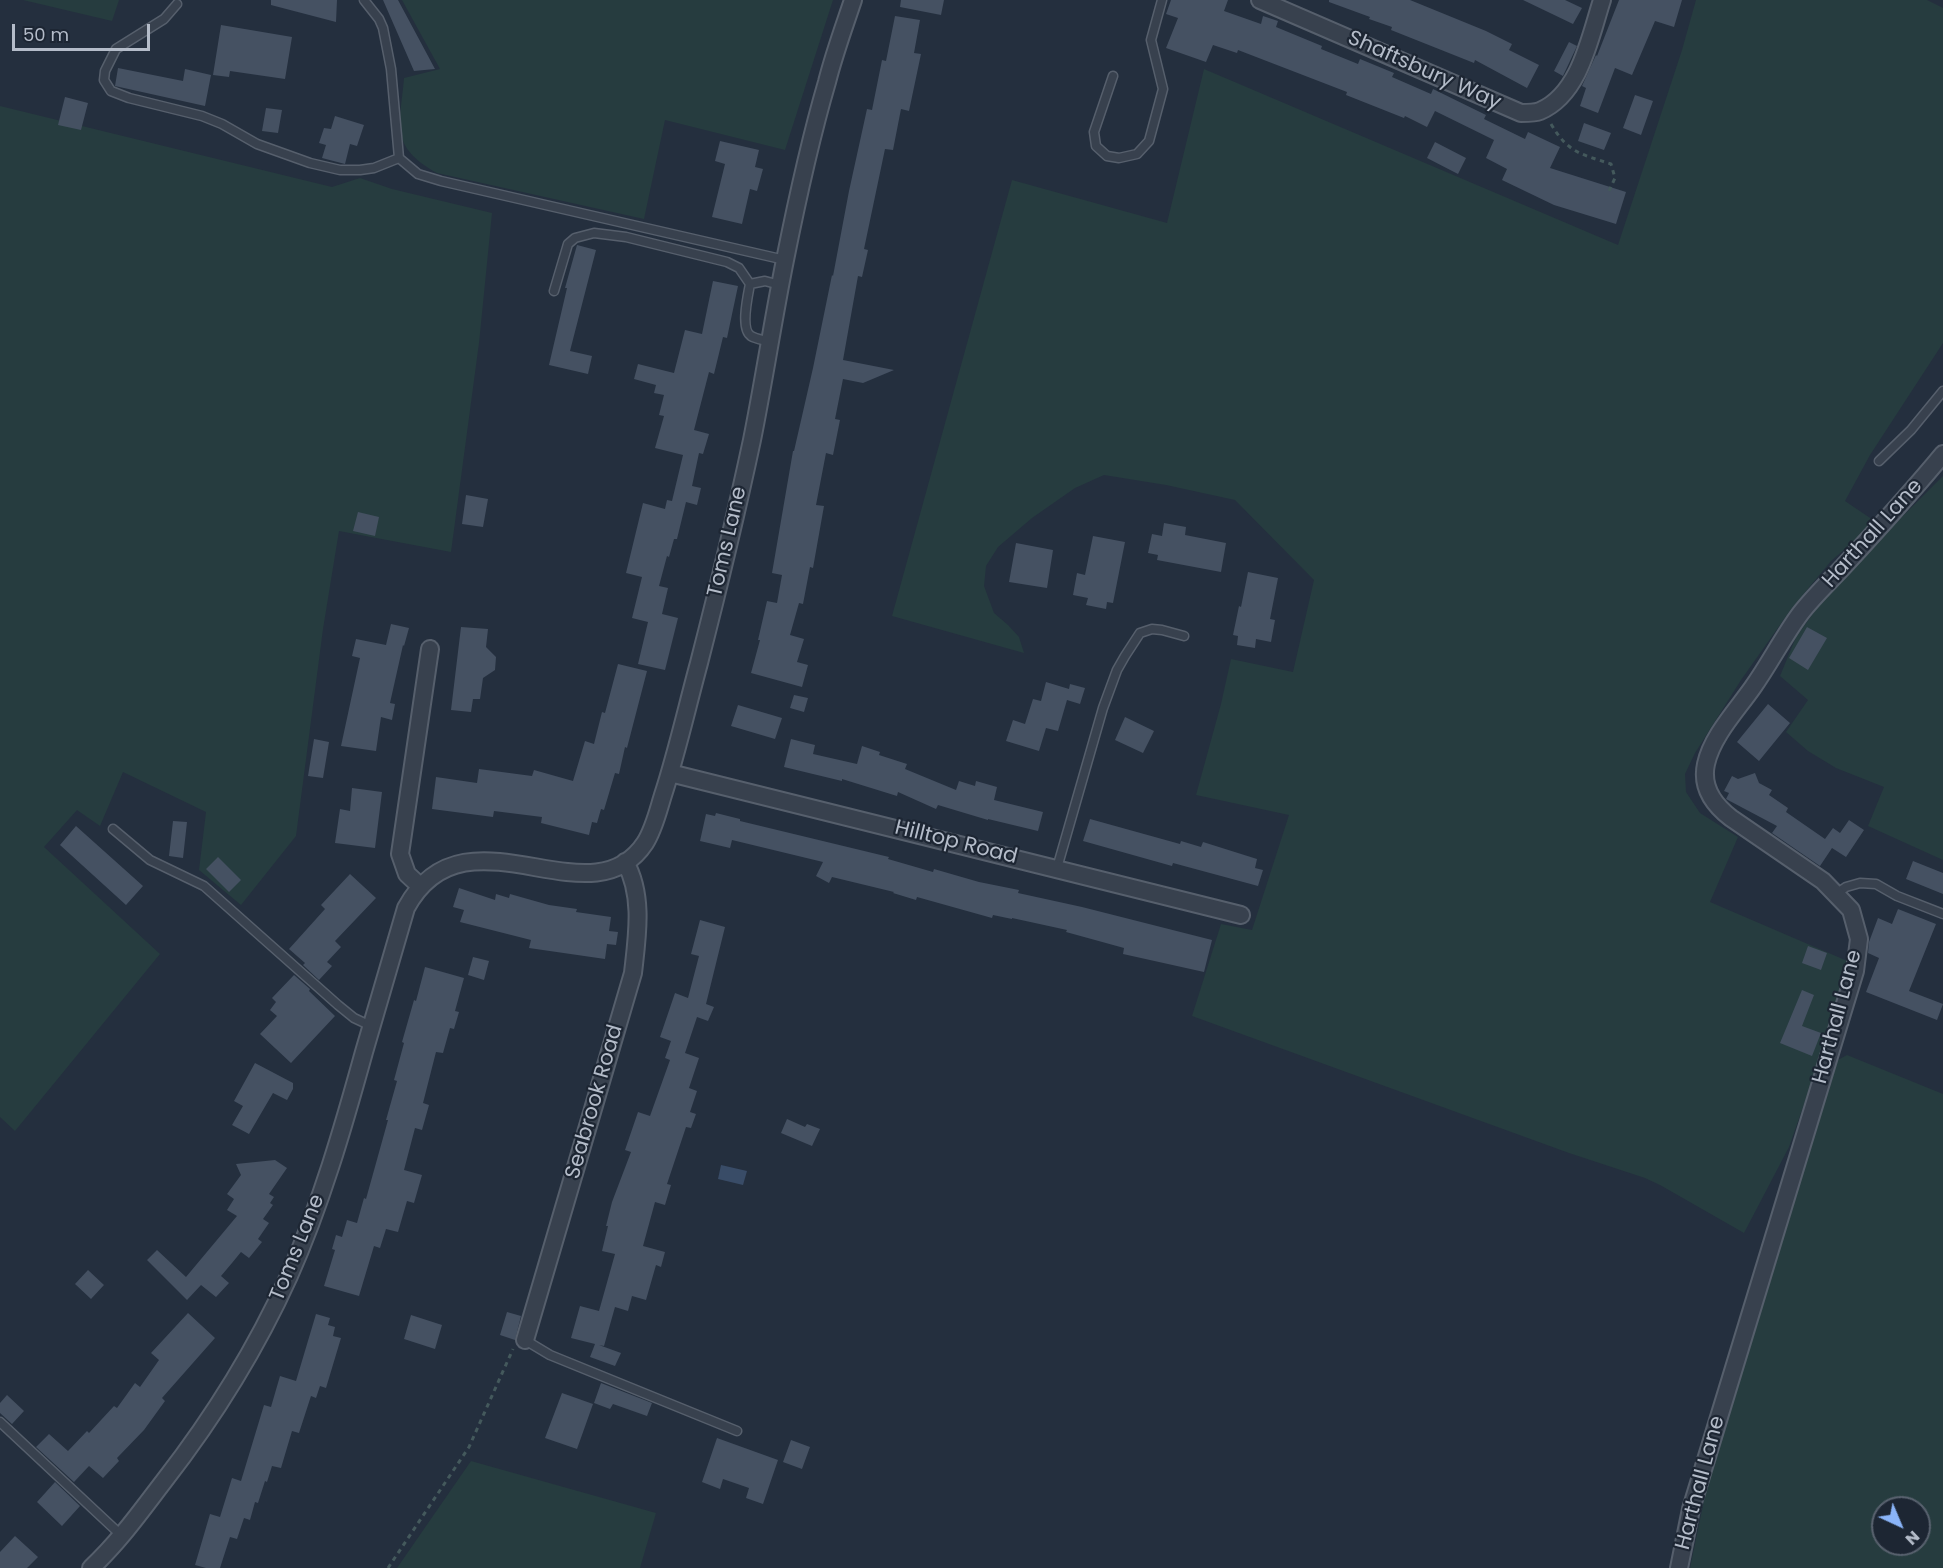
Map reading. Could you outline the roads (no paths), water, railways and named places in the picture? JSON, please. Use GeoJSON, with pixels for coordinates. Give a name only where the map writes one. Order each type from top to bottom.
{"type":"FeatureCollection","features":[{"type":"Feature","properties":{"kind":"street","name":"Toms Lane"},"geometry":{"type":"LineString","coordinates":[[91,1568],[122,1536],[187,1452],[216,1410],[271,1313],[314,1212],[341,1134],[406,908],[420,886],[433,875],[465,862],[508,863],[580,874],[606,871],[625,862],[639,850],[650,834],[670,773],[712,611],[749,451],[780,285],[806,165],[827,80],[853,0]]}},
{"type":"Feature","properties":{"kind":"street","name":"Shaftsbury Way"},"geometry":{"type":"LineString","coordinates":[[1260,0],[1521,114],[1543,109],[1570,87],[1577,74],[1602,0]]}},
{"type":"Feature","properties":{"kind":"street","name":"Harthall Lane"},"geometry":{"type":"LineString","coordinates":[[1679,1568],[1691,1509],[1855,970],[1859,939],[1851,910],[1823,880],[1721,811],[1707,789],[1706,763],[1716,740],[1764,672],[1800,614],[1913,492],[1943,454]]}},
{"type":"Feature","properties":{"kind":"street"},"geometry":{"type":"LineString","coordinates":[[420,886],[407,874],[400,854],[430,649]]}},
{"type":"Feature","properties":{"kind":"street","name":"Hilltop Road"},"geometry":{"type":"LineString","coordinates":[[670,773],[1241,915]]}},
{"type":"Feature","properties":{"kind":"street","name":"Seabrook Road"},"geometry":{"type":"LineString","coordinates":[[525,1340],[633,973],[637,940],[636,892],[632,874],[625,862]]}},
{"type":"Feature","properties":{"kind":"lane"},"geometry":{"type":"LineString","coordinates":[[364,0],[383,28],[391,69],[399,158],[418,174],[785,260]]}},
{"type":"Feature","properties":{"kind":"lane"},"geometry":{"type":"LineString","coordinates":[[1113,76],[1094,132],[1096,146],[1107,156],[1119,158],[1137,154],[1149,141],[1163,89],[1151,40],[1162,0]]}},
{"type":"Feature","properties":{"kind":"lane"},"geometry":{"type":"LineString","coordinates":[[177,4],[164,19],[116,50],[105,71],[104,80],[111,91],[129,98],[201,116],[222,124],[257,144],[310,163],[340,170],[367,169],[399,158]]}},
{"type":"Feature","properties":{"kind":"lane"},"geometry":{"type":"LineString","coordinates":[[554,291],[568,244],[575,238],[594,233],[626,237],[727,262],[739,268],[750,284],[746,331],[749,335],[770,342]]}},
{"type":"Feature","properties":{"kind":"lane"},"geometry":{"type":"LineString","coordinates":[[750,284],[765,281],[780,285]]}},
{"type":"Feature","properties":{"kind":"lane"},"geometry":{"type":"LineString","coordinates":[[1879,461],[1911,430],[1943,391]]}},
{"type":"Feature","properties":{"kind":"lane"},"geometry":{"type":"LineString","coordinates":[[1057,868],[1103,708],[1117,670],[1140,633],[1152,629],[1184,636]]}},
{"type":"Feature","properties":{"kind":"lane"},"geometry":{"type":"LineString","coordinates":[[113,829],[150,860],[204,886],[338,1005],[354,1018],[371,1026]]}},
{"type":"Feature","properties":{"kind":"lane"},"geometry":{"type":"LineString","coordinates":[[1836,894],[1846,887],[1860,883],[1876,884],[1897,896],[1943,914]]}},
{"type":"Feature","properties":{"kind":"lane"},"geometry":{"type":"LineString","coordinates":[[525,1340],[550,1355],[737,1431]]}},
{"type":"Feature","properties":{"kind":"lane"},"geometry":{"type":"LineString","coordinates":[[0,1422],[122,1536]]}},
{"type":"Feature","properties":{"kind":"water"},"geometry":{"type":"Polygon","coordinates":[[[721,1165],[747,1171],[743,1185],[718,1179],[721,1165]]]}}]}
